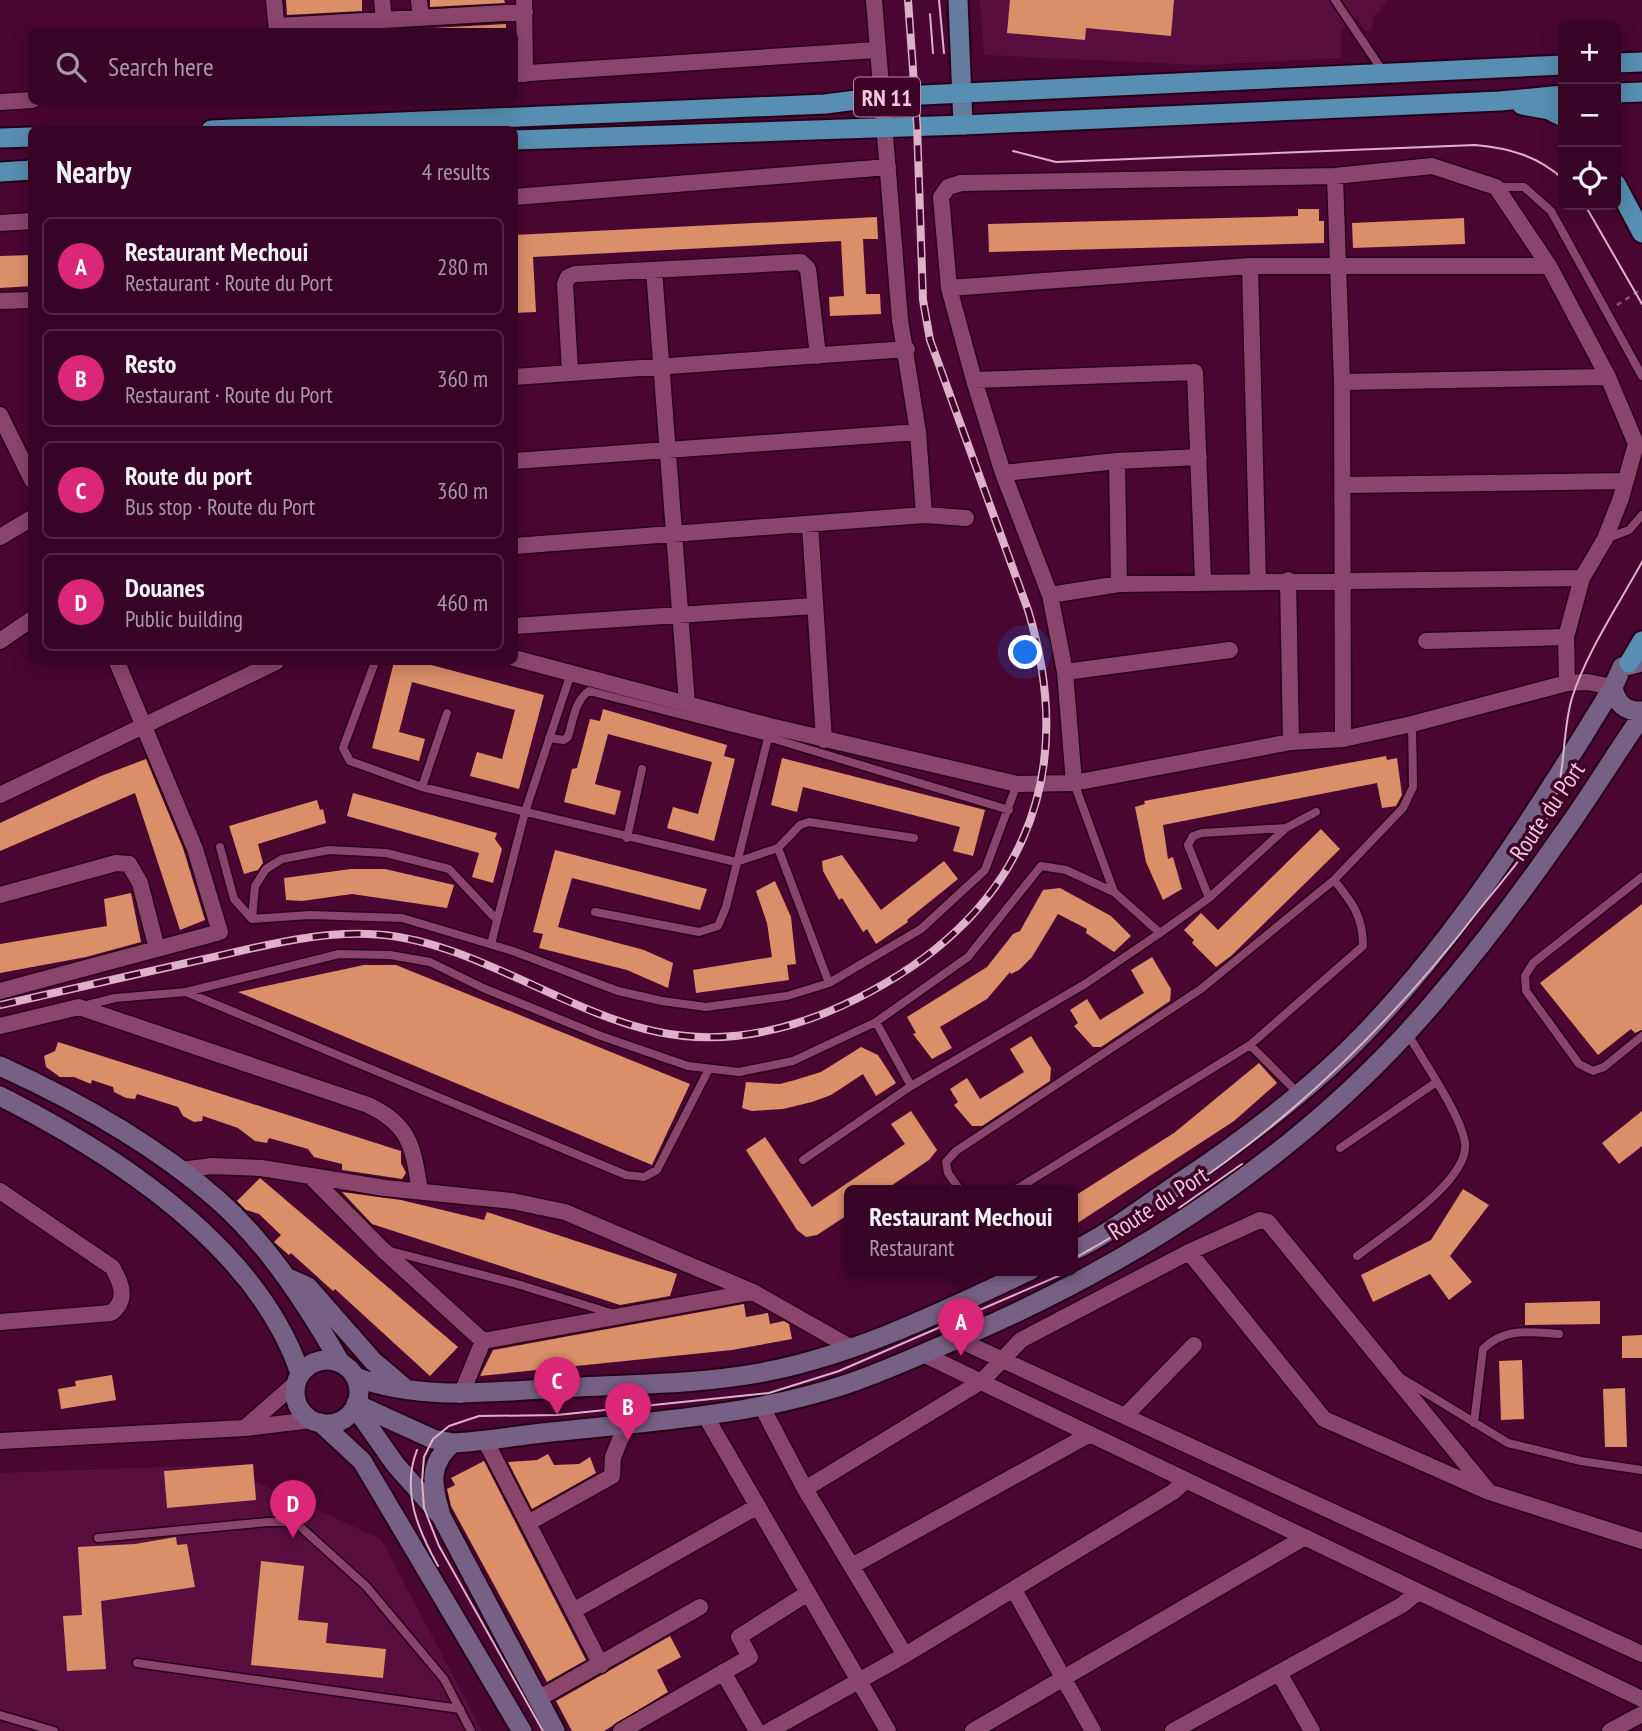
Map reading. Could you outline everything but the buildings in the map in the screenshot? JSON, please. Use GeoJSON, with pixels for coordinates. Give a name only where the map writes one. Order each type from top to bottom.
{"type":"FeatureCollection","features":[{"type":"Feature","properties":{"kind":"highway"},"geometry":{"type":"LineString","coordinates":[[1621,63],[1642,62]]}},
{"type":"Feature","properties":{"kind":"highway","name":"RN 11"},"geometry":{"type":"LineString","coordinates":[[305,126],[825,104],[880,97],[1558,65]]}},
{"type":"Feature","properties":{"kind":"highway"},"geometry":{"type":"LineString","coordinates":[[1621,93],[1642,92]]}},
{"type":"Feature","properties":{"kind":"highway","name":"RN 11"},"geometry":{"type":"LineString","coordinates":[[518,140],[962,125],[1500,101],[1558,95]]}},
{"type":"Feature","properties":{"kind":"highway"},"geometry":{"type":"LineString","coordinates":[[1500,101],[1549,110],[1558,114]]}},
{"type":"Feature","properties":{"kind":"highway"},"geometry":{"type":"LineString","coordinates":[[0,138],[28,137]]}},
{"type":"Feature","properties":{"kind":"highway"},"geometry":{"type":"LineString","coordinates":[[0,172],[28,170]]}},
{"type":"Feature","properties":{"kind":"highway"},"geometry":{"type":"LineString","coordinates":[[1621,193],[1642,233]]}},
{"type":"Feature","properties":{"kind":"highway"},"geometry":{"type":"LineString","coordinates":[[1635,663],[1642,641]]}},
{"type":"Feature","properties":{"kind":"main road"},"geometry":{"type":"LineString","coordinates":[[958,0],[962,125]]}},
{"type":"Feature","properties":{"kind":"main road","name":"Route du Port"},"geometry":{"type":"LineString","coordinates":[[1078,1248],[1227,1151],[1299,1094],[1351,1047],[1416,976],[1560,774],[1613,687],[1617,673],[1635,663]]}},
{"type":"Feature","properties":{"kind":"main road"},"geometry":{"type":"LineString","coordinates":[[1613,687],[1618,702],[1642,714]]}},
{"type":"Feature","properties":{"kind":"main road","name":"Route du Port"},"geometry":{"type":"LineString","coordinates":[[356,1405],[433,1439],[453,1443],[486,1442],[706,1417],[762,1407],[845,1385],[923,1354],[1094,1272],[1199,1210],[1299,1133],[1368,1072],[1406,1032],[1507,910],[1562,836],[1642,714]]}},
{"type":"Feature","properties":{"kind":"main road"},"geometry":{"type":"LineString","coordinates":[[0,1066],[99,1115],[181,1170],[228,1211],[284,1276],[358,1385],[356,1405],[341,1421],[316,1422]]}},
{"type":"Feature","properties":{"kind":"main road"},"geometry":{"type":"LineString","coordinates":[[0,1097],[96,1149],[213,1243],[271,1310],[293,1351],[298,1378],[297,1404],[362,1461],[522,1731]]}},
{"type":"Feature","properties":{"kind":"main road"},"geometry":{"type":"LineString","coordinates":[[284,1276],[308,1287],[352,1338],[409,1392]]}},
{"type":"Feature","properties":{"kind":"main road"},"geometry":{"type":"LineString","coordinates":[[298,1378],[318,1361],[348,1369],[409,1392],[461,1395],[732,1377],[788,1367],[850,1347],[895,1331],[1018,1276]]}},
{"type":"Feature","properties":{"kind":"main road"},"geometry":{"type":"LineString","coordinates":[[348,1369],[352,1356],[352,1338]]}},
{"type":"Feature","properties":{"kind":"main road"},"geometry":{"type":"LineString","coordinates":[[356,1405],[395,1464],[441,1516]]}},
{"type":"Feature","properties":{"kind":"main road"},"geometry":{"type":"LineString","coordinates":[[453,1443],[441,1455],[433,1471],[434,1491],[441,1516],[555,1731]]}},
{"type":"Feature","properties":{"kind":"street"},"geometry":{"type":"LineString","coordinates":[[274,0],[277,28]]}},
{"type":"Feature","properties":{"kind":"street"},"geometry":{"type":"LineString","coordinates":[[382,0],[384,20]]}},
{"type":"Feature","properties":{"kind":"street"},"geometry":{"type":"LineString","coordinates":[[419,0],[421,18]]}},
{"type":"Feature","properties":{"kind":"street"},"geometry":{"type":"LineString","coordinates":[[874,0],[900,320],[918,432],[924,515]]}},
{"type":"Feature","properties":{"kind":"street"},"geometry":{"type":"LineString","coordinates":[[289,28],[421,18],[525,6],[520,74],[876,50]]}},
{"type":"Feature","properties":{"kind":"street"},"geometry":{"type":"LineString","coordinates":[[0,102],[28,100]]}},
{"type":"Feature","properties":{"kind":"street"},"geometry":{"type":"LineString","coordinates":[[1074,783],[1065,673],[1050,595],[1003,473],[949,288],[941,197],[948,187],[961,183],[1335,176],[1432,166],[1496,187],[1549,266],[1608,377],[1636,444],[1605,539],[1582,578],[1566,637],[1567,683]]}},
{"type":"Feature","properties":{"kind":"street"},"geometry":{"type":"LineString","coordinates":[[518,197],[888,167]]}},
{"type":"Feature","properties":{"kind":"street"},"geometry":{"type":"LineString","coordinates":[[1335,176],[1345,583],[1343,739]]}},
{"type":"Feature","properties":{"kind":"street"},"geometry":{"type":"LineString","coordinates":[[0,223],[28,221]]}},
{"type":"Feature","properties":{"kind":"street"},"geometry":{"type":"LineString","coordinates":[[569,372],[565,284],[568,277],[575,274],[806,265],[818,356]]}},
{"type":"Feature","properties":{"kind":"street"},"geometry":{"type":"LineString","coordinates":[[949,288],[1250,266],[1549,266]]}},
{"type":"Feature","properties":{"kind":"street"},"geometry":{"type":"LineString","coordinates":[[1250,266],[1258,581]]}},
{"type":"Feature","properties":{"kind":"street"},"geometry":{"type":"LineString","coordinates":[[654,270],[687,703]]}},
{"type":"Feature","properties":{"kind":"street"},"geometry":{"type":"LineString","coordinates":[[0,301],[28,300]]}},
{"type":"Feature","properties":{"kind":"street"},"geometry":{"type":"LineString","coordinates":[[518,377],[906,349]]}},
{"type":"Feature","properties":{"kind":"street"},"geometry":{"type":"LineString","coordinates":[[974,380],[1191,370],[1197,375],[1203,581]]}},
{"type":"Feature","properties":{"kind":"street"},"geometry":{"type":"LineString","coordinates":[[1342,382],[1608,377]]}},
{"type":"Feature","properties":{"kind":"street"},"geometry":{"type":"LineString","coordinates":[[0,415],[28,472]]}},
{"type":"Feature","properties":{"kind":"street"},"geometry":{"type":"LineString","coordinates":[[518,461],[918,432]]}},
{"type":"Feature","properties":{"kind":"street"},"geometry":{"type":"LineString","coordinates":[[1003,473],[1117,461],[1199,457]]}},
{"type":"Feature","properties":{"kind":"street"},"geometry":{"type":"LineString","coordinates":[[1117,461],[1119,584]]}},
{"type":"Feature","properties":{"kind":"street"},"geometry":{"type":"LineString","coordinates":[[1342,485],[1626,481]]}},
{"type":"Feature","properties":{"kind":"street"},"geometry":{"type":"LineString","coordinates":[[518,546],[924,515],[966,518]]}},
{"type":"Feature","properties":{"kind":"street"},"geometry":{"type":"LineString","coordinates":[[0,537],[28,520]]}},
{"type":"Feature","properties":{"kind":"street"},"geometry":{"type":"LineString","coordinates":[[810,525],[824,740]]}},
{"type":"Feature","properties":{"kind":"street"},"geometry":{"type":"LineString","coordinates":[[1050,595],[1119,584],[1203,581],[1288,580],[1345,583],[1582,578]]}},
{"type":"Feature","properties":{"kind":"street"},"geometry":{"type":"LineString","coordinates":[[1288,580],[1291,742]]}},
{"type":"Feature","properties":{"kind":"street"},"geometry":{"type":"LineString","coordinates":[[518,626],[814,606]]}},
{"type":"Feature","properties":{"kind":"street"},"geometry":{"type":"LineString","coordinates":[[0,641],[28,622]]}},
{"type":"Feature","properties":{"kind":"street"},"geometry":{"type":"LineString","coordinates":[[1426,641],[1566,637]]}},
{"type":"Feature","properties":{"kind":"street"},"geometry":{"type":"LineString","coordinates":[[1065,673],[1230,650]]}},
{"type":"Feature","properties":{"kind":"street"},"geometry":{"type":"LineString","coordinates":[[518,659],[687,703],[769,732],[824,740],[1017,784],[1074,783],[1291,742],[1343,739],[1412,724],[1567,683],[1587,682],[1613,687]]}},
{"type":"Feature","properties":{"kind":"street"},"geometry":{"type":"LineString","coordinates":[[0,991],[220,932],[195,849],[118,665]]}},
{"type":"Feature","properties":{"kind":"street"},"geometry":{"type":"LineString","coordinates":[[0,794],[270,665]]}},
{"type":"Feature","properties":{"kind":"street"},"geometry":{"type":"LineString","coordinates":[[0,895],[116,863],[129,864],[140,883],[157,949]]}},
{"type":"Feature","properties":{"kind":"street"},"geometry":{"type":"LineString","coordinates":[[0,1026],[79,1007],[369,1105],[390,1115],[406,1133],[414,1154],[420,1191]]}},
{"type":"Feature","properties":{"kind":"street"},"geometry":{"type":"LineString","coordinates":[[181,1170],[212,1166],[261,1168],[512,1201],[565,1212],[753,1292],[850,1347]]}},
{"type":"Feature","properties":{"kind":"street"},"geometry":{"type":"LineString","coordinates":[[310,1176],[382,1249],[483,1341]]}},
{"type":"Feature","properties":{"kind":"street"},"geometry":{"type":"LineString","coordinates":[[0,1191],[112,1267],[121,1282],[122,1297],[119,1307],[111,1313],[0,1322]]}},
{"type":"Feature","properties":{"kind":"street"},"geometry":{"type":"LineString","coordinates":[[805,1489],[982,1381],[1021,1340],[1251,1221],[1268,1222],[1489,1492]]}},
{"type":"Feature","properties":{"kind":"street"},"geometry":{"type":"LineString","coordinates":[[1189,1252],[1324,1419],[1489,1492],[1642,1541]]}},
{"type":"Feature","properties":{"kind":"street"},"geometry":{"type":"LineString","coordinates":[[483,1341],[753,1292]]}},
{"type":"Feature","properties":{"kind":"street"},"geometry":{"type":"LineString","coordinates":[[957,1339],[1642,1654]]}},
{"type":"Feature","properties":{"kind":"street"},"geometry":{"type":"LineString","coordinates":[[461,1395],[483,1341]]}},
{"type":"Feature","properties":{"kind":"street"},"geometry":{"type":"LineString","coordinates":[[1125,1416],[1194,1345]]}},
{"type":"Feature","properties":{"kind":"street"},"geometry":{"type":"LineString","coordinates":[[923,1354],[1642,1699]]}},
{"type":"Feature","properties":{"kind":"street"},"geometry":{"type":"LineString","coordinates":[[245,1428],[298,1378]]}},
{"type":"Feature","properties":{"kind":"street"},"geometry":{"type":"LineString","coordinates":[[762,1407],[805,1489],[905,1655]]}},
{"type":"Feature","properties":{"kind":"street"},"geometry":{"type":"LineString","coordinates":[[706,1417],[887,1731]]}},
{"type":"Feature","properties":{"kind":"street"},"geometry":{"type":"LineString","coordinates":[[0,1441],[316,1422]]}},
{"type":"Feature","properties":{"kind":"street"},"geometry":{"type":"LineString","coordinates":[[528,1523],[612,1476],[613,1457],[626,1425]]}},
{"type":"Feature","properties":{"kind":"street"},"geometry":{"type":"LineString","coordinates":[[852,1566],[1090,1434]]}},
{"type":"Feature","properties":{"kind":"street"},"geometry":{"type":"LineString","coordinates":[[486,1442],[601,1665]]}},
{"type":"Feature","properties":{"kind":"street"},"geometry":{"type":"LineString","coordinates":[[769,1731],[788,1726],[1014,1590],[1173,1492],[1186,1480]]}},
{"type":"Feature","properties":{"kind":"street"},"geometry":{"type":"LineString","coordinates":[[573,1611],[758,1506]]}},
{"type":"Feature","properties":{"kind":"street"},"geometry":{"type":"LineString","coordinates":[[973,1731],[1305,1537]]}},
{"type":"Feature","properties":{"kind":"street"},"geometry":{"type":"LineString","coordinates":[[1014,1590],[1093,1731]]}},
{"type":"Feature","properties":{"kind":"street"},"geometry":{"type":"LineString","coordinates":[[1173,1731],[1200,1725],[1279,1673],[1402,1605],[1419,1591]]}},
{"type":"Feature","properties":{"kind":"street"},"geometry":{"type":"LineString","coordinates":[[621,1731],[750,1657],[739,1637],[807,1593]]}},
{"type":"Feature","properties":{"kind":"street"},"geometry":{"type":"LineString","coordinates":[[538,1699],[700,1607]]}},
{"type":"Feature","properties":{"kind":"street"},"geometry":{"type":"LineString","coordinates":[[723,1672],[757,1731]]}},
{"type":"Feature","properties":{"kind":"street"},"geometry":{"type":"LineString","coordinates":[[1279,1673],[1312,1731]]}},
{"type":"Feature","properties":{"kind":"street"},"geometry":{"type":"LineString","coordinates":[[1609,1731],[1642,1714]]}},
{"type":"Feature","properties":{"kind":"lane"},"geometry":{"type":"LineString","coordinates":[[1335,0],[1384,74]]}},
{"type":"Feature","properties":{"kind":"lane"},"geometry":{"type":"LineString","coordinates":[[1496,187],[1524,187],[1551,211],[1642,376]]}},
{"type":"Feature","properties":{"kind":"lane"},"geometry":{"type":"LineString","coordinates":[[1605,539],[1629,530],[1642,515]]}},
{"type":"Feature","properties":{"kind":"lane"},"geometry":{"type":"LineString","coordinates":[[374,665],[343,748],[345,755],[350,761],[422,787],[736,862],[778,848],[800,825],[809,822],[914,838]]}},
{"type":"Feature","properties":{"kind":"lane"},"geometry":{"type":"LineString","coordinates":[[491,944],[525,812],[571,673]]}},
{"type":"Feature","properties":{"kind":"lane"},"geometry":{"type":"LineString","coordinates":[[549,738],[564,740],[568,737],[578,705],[590,691],[769,732],[1009,810]]}},
{"type":"Feature","properties":{"kind":"lane"},"geometry":{"type":"LineString","coordinates":[[422,787],[447,713]]}},
{"type":"Feature","properties":{"kind":"lane"},"geometry":{"type":"LineString","coordinates":[[956,1185],[948,1173],[946,1162],[956,1151],[1201,989],[1334,880],[1404,808],[1413,787],[1412,724]]}},
{"type":"Feature","properties":{"kind":"lane"},"geometry":{"type":"LineString","coordinates":[[595,912],[699,932],[718,926],[726,907],[769,732]]}},
{"type":"Feature","properties":{"kind":"lane"},"geometry":{"type":"LineString","coordinates":[[627,838],[642,769]]}},
{"type":"Feature","properties":{"kind":"lane"},"geometry":{"type":"LineString","coordinates":[[1074,783],[1114,892]]}},
{"type":"Feature","properties":{"kind":"lane"},"geometry":{"type":"LineString","coordinates":[[252,919],[310,915],[402,918],[491,944],[618,991],[662,1002],[706,1007],[787,996],[829,983],[920,929],[985,870],[1017,784]]}},
{"type":"Feature","properties":{"kind":"lane"},"geometry":{"type":"LineString","coordinates":[[803,1160],[911,1086],[1085,984],[1209,898],[1286,828],[1316,812]]}},
{"type":"Feature","properties":{"kind":"lane"},"geometry":{"type":"LineString","coordinates":[[1209,898],[1188,845],[1194,836],[1202,833],[1286,828]]}},
{"type":"Feature","properties":{"kind":"lane"},"geometry":{"type":"LineString","coordinates":[[220,847],[234,898],[252,919]]}},
{"type":"Feature","properties":{"kind":"lane"},"geometry":{"type":"LineString","coordinates":[[778,848],[829,983]]}},
{"type":"Feature","properties":{"kind":"lane"},"geometry":{"type":"LineString","coordinates":[[252,919],[255,886],[266,869],[282,859],[329,850],[387,853],[449,869],[497,920]]}},
{"type":"Feature","properties":{"kind":"lane"},"geometry":{"type":"LineString","coordinates":[[79,1007],[115,998],[186,992],[339,954],[390,955],[430,962],[483,988],[601,1036],[688,1066],[739,1072],[793,1061],[876,1022],[968,957],[1041,866],[1066,870],[1114,892],[1160,933]]}},
{"type":"Feature","properties":{"kind":"lane"},"geometry":{"type":"LineString","coordinates":[[1642,877],[1533,962],[1525,976],[1526,991],[1579,1064],[1593,1071],[1604,1067],[1642,1036]]}},
{"type":"Feature","properties":{"kind":"lane"},"geometry":{"type":"LineString","coordinates":[[1023,1185],[1250,1045],[1363,946],[1363,926],[1358,909],[1334,880]]}},
{"type":"Feature","properties":{"kind":"lane"},"geometry":{"type":"LineString","coordinates":[[186,992],[626,1175],[644,1177],[657,1170],[709,1069]]}},
{"type":"Feature","properties":{"kind":"lane"},"geometry":{"type":"LineString","coordinates":[[876,1022],[911,1086]]}},
{"type":"Feature","properties":{"kind":"lane"},"geometry":{"type":"LineString","coordinates":[[1357,1256],[1442,1189],[1458,1169],[1465,1146],[1460,1126],[1406,1032]]}},
{"type":"Feature","properties":{"kind":"lane"},"geometry":{"type":"LineString","coordinates":[[1250,1045],[1299,1094]]}},
{"type":"Feature","properties":{"kind":"lane"},"geometry":{"type":"LineString","coordinates":[[1340,1149],[1435,1083]]}},
{"type":"Feature","properties":{"kind":"lane"},"geometry":{"type":"LineString","coordinates":[[382,1249],[517,1284],[623,1317]]}},
{"type":"Feature","properties":{"kind":"lane"},"geometry":{"type":"LineString","coordinates":[[1474,1423],[1483,1349],[1502,1335],[1515,1331],[1559,1334]]}},
{"type":"Feature","properties":{"kind":"lane"},"geometry":{"type":"LineString","coordinates":[[1389,1370],[1508,1443],[1581,1461],[1642,1470]]}},
{"type":"Feature","properties":{"kind":"lane"},"geometry":{"type":"LineString","coordinates":[[98,1538],[268,1522],[295,1522],[366,1586],[444,1679],[471,1731]]}},
{"type":"Feature","properties":{"kind":"lane"},"geometry":{"type":"LineString","coordinates":[[137,1663],[460,1709]]}},
{"type":"Feature","properties":{"kind":"lane"},"geometry":{"type":"LineString","coordinates":[[0,1715],[54,1731]]}},
{"type":"Feature","properties":{"kind":"path"},"geometry":{"type":"LineString","coordinates":[[1636,293],[1642,289]]}},
{"type":"Feature","properties":{"kind":"shaded area"},"geometry":{"type":"Polygon","coordinates":[[[980,0],[1388,0],[1373,18],[1372,30],[1366,31],[1357,19],[1341,30],[1341,58],[1202,65],[984,55],[980,0]]]}},
{"type":"Feature","properties":{"kind":"shaded area"},"geometry":{"type":"Polygon","coordinates":[[[219,1465],[381,1539],[482,1731],[0,1731],[0,1473],[219,1465]]]}},
{"type":"Feature","properties":{"kind":"tram line"},"geometry":{"type":"LineString","coordinates":[[939,0],[944,53]]}},
{"type":"Feature","properties":{"kind":"tram line"},"geometry":{"type":"LineString","coordinates":[[930,14],[933,53]]}},
{"type":"Feature","properties":{"kind":"tram line"},"geometry":{"type":"LineString","coordinates":[[1013,151],[1056,162],[1475,145],[1522,154],[1558,175]]}},
{"type":"Feature","properties":{"kind":"tram line"},"geometry":{"type":"LineString","coordinates":[[1588,210],[1642,304]]}},
{"type":"Feature","properties":{"kind":"tram line"},"geometry":{"type":"LineString","coordinates":[[1078,1256],[1190,1187],[1295,1107],[1390,1015],[1435,964],[1526,851],[1550,812],[1562,770],[1566,726],[1578,681],[1594,646],[1642,562]]}},
{"type":"Feature","properties":{"kind":"tram line"},"geometry":{"type":"LineString","coordinates":[[1179,1208],[1242,1164]]}},
{"type":"Feature","properties":{"kind":"tram line"},"geometry":{"type":"LineString","coordinates":[[543,1731],[439,1546],[424,1508],[424,1457],[433,1439],[449,1426],[479,1416],[557,1415],[769,1393],[839,1371],[1058,1276]]}},
{"type":"Feature","properties":{"kind":"tram line"},"geometry":{"type":"LineString","coordinates":[[417,1450],[412,1465],[411,1495],[418,1524],[438,1566]]}},
{"type":"Feature","properties":{"kind":"railway"},"geometry":{"type":"LineString","coordinates":[[0,1005],[283,942],[368,934],[404,938],[441,947],[622,1022],[683,1036],[734,1036],[784,1027],[856,999],[912,966],[958,929],[995,887],[1022,840],[1039,788],[1046,733],[1042,673],[1028,610],[930,340],[923,300],[917,125],[908,0]]}},
{"type":"Feature","properties":{"kind":"place","name":"Restaurant Mechoui"},"geometry":{"type":"Point","coordinates":[961,1356]}},
{"type":"Feature","properties":{"kind":"place","name":"Route du port"},"geometry":{"type":"Point","coordinates":[557,1415]}},
{"type":"Feature","properties":{"kind":"place","name":"Resto"},"geometry":{"type":"Point","coordinates":[628,1441]}},
{"type":"Feature","properties":{"kind":"place","name":"Douanes"},"geometry":{"type":"Point","coordinates":[293,1538]}}]}
